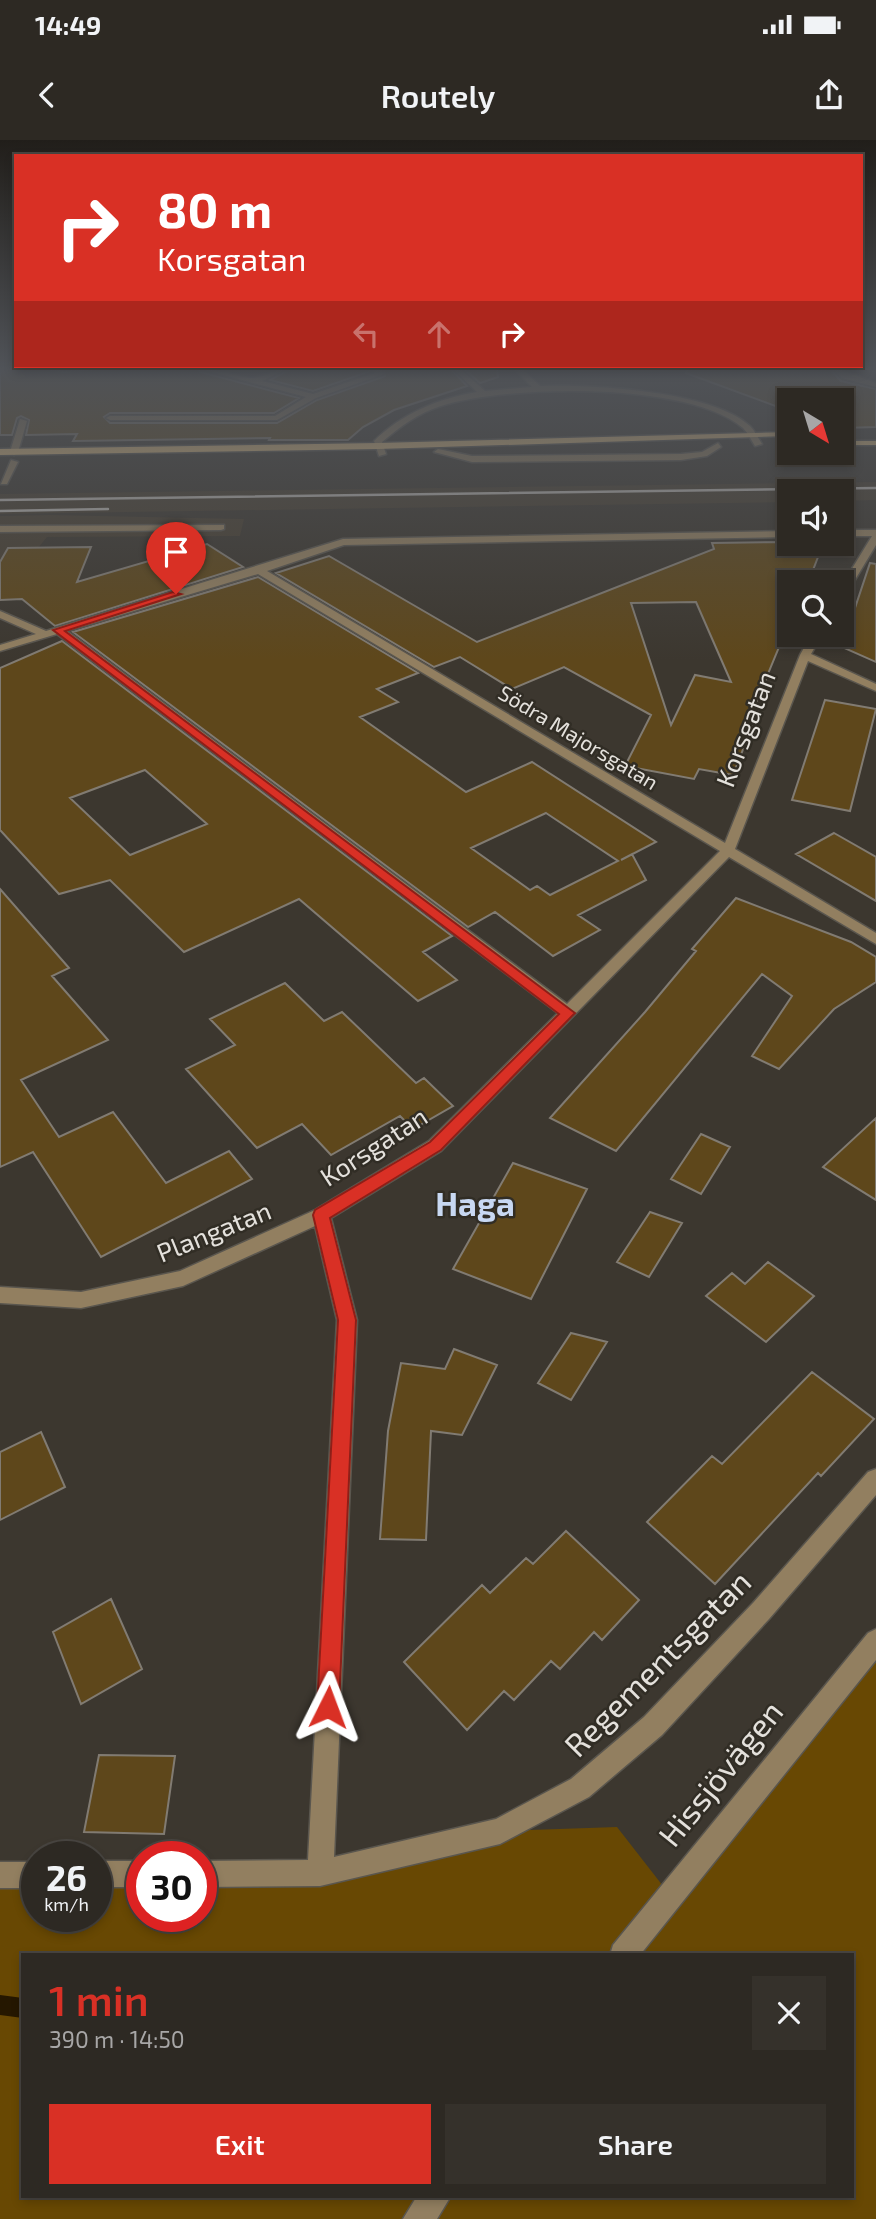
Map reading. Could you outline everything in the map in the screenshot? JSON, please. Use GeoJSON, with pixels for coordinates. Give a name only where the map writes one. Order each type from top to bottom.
{"type":"FeatureCollection","features":[{"type":"Feature","properties":{"kind":"street"},"geometry":{"type":"LineString","coordinates":[[4,482],[10,466]]}},
{"type":"Feature","properties":{"kind":"street"},"geometry":{"type":"LineString","coordinates":[[0,529],[221,527]]}},
{"type":"Feature","properties":{"kind":"street"},"geometry":{"type":"LineString","coordinates":[[0,648],[260,570],[342,542],[777,534]]}},
{"type":"Feature","properties":{"kind":"street"},"geometry":{"type":"LineString","coordinates":[[854,534],[876,535],[854,573]]}},
{"type":"Feature","properties":{"kind":"street","name":"Södra Majorsgatan"},"geometry":{"type":"LineString","coordinates":[[260,570],[876,939]]}},
{"type":"Feature","properties":{"kind":"street"},"geometry":{"type":"LineString","coordinates":[[0,614],[51,632],[568,1013]]}},
{"type":"Feature","properties":{"kind":"street","name":"Korsgatan"},"geometry":{"type":"LineString","coordinates":[[320,1873],[347,1320],[321,1215],[435,1146],[728,851],[809,647]]}},
{"type":"Feature","properties":{"kind":"street"},"geometry":{"type":"LineString","coordinates":[[805,654],[876,688]]}},
{"type":"Feature","properties":{"kind":"street","name":"Plangatan"},"geometry":{"type":"LineString","coordinates":[[0,1296],[81,1300],[183,1278],[321,1215]]}},
{"type":"Feature","properties":{"kind":"street","name":"Regementsgatan"},"geometry":{"type":"LineString","coordinates":[[217,1874],[320,1873],[500,1831],[580,1788],[662,1716],[761,1611],[876,1479]]}},
{"type":"Feature","properties":{"kind":"street","name":"Hissjövägen"},"geometry":{"type":"LineString","coordinates":[[625,1953],[876,1641]]}},
{"type":"Feature","properties":{"kind":"street"},"geometry":{"type":"LineString","coordinates":[[0,1875],[21,1875]]}},
{"type":"Feature","properties":{"kind":"street"},"geometry":{"type":"LineString","coordinates":[[418,2219],[434,2198]]}},
{"type":"Feature","properties":{"kind":"shaded area"},"geometry":{"type":"Polygon","coordinates":[[[854,482],[876,482],[876,500],[854,501],[854,482]]]}},
{"type":"Feature","properties":{"kind":"shaded area"},"geometry":{"type":"Polygon","coordinates":[[[777,483],[777,502],[0,514],[0,494],[777,483]]]}},
{"type":"Feature","properties":{"kind":"shaded area"},"geometry":{"type":"Polygon","coordinates":[[[0,516],[244,519],[240,536],[47,537],[12,580],[0,581],[0,516]]]}},
{"type":"Feature","properties":{"kind":"shaded area"},"geometry":{"type":"Polygon","coordinates":[[[866,1653],[876,1663],[876,2219],[0,2219],[0,1875],[21,1875],[21,1932],[112,1932],[112,1874],[126,1874],[126,1932],[217,1932],[217,1874],[320,1873],[500,1831],[617,1827],[670,1895],[866,1653]]]}},
{"type":"Feature","properties":{"kind":"building"},"geometry":{"type":"Polygon","coordinates":[[[777,542],[777,556],[818,556],[813,570],[777,570],[779,647],[753,710],[758,711],[733,775],[699,769],[694,779],[625,766],[651,715],[564,667],[512,689],[460,657],[434,667],[276,573],[329,556],[477,642],[714,549],[712,543],[777,542]],[[696,602],[631,603],[671,725],[695,675],[731,682],[696,602]]]}},
{"type":"Feature","properties":{"kind":"building"},"geometry":{"type":"Polygon","coordinates":[[[207,544],[243,567],[55,626],[22,599],[0,600],[0,562],[8,548],[91,547],[77,582],[207,544]]]}},
{"type":"Feature","properties":{"kind":"building"},"geometry":{"type":"Polygon","coordinates":[[[870,563],[876,564],[876,662],[842,647],[854,647],[854,611],[870,563]]]}},
{"type":"Feature","properties":{"kind":"building"},"geometry":{"type":"Polygon","coordinates":[[[258,577],[418,673],[377,689],[398,702],[360,717],[466,792],[532,762],[656,842],[632,854],[646,880],[578,915],[600,930],[553,956],[495,912],[468,927],[73,632],[258,577]],[[546,813],[471,848],[530,890],[537,886],[550,895],[618,861],[546,813]]]}},
{"type":"Feature","properties":{"kind":"building"},"geometry":{"type":"Polygon","coordinates":[[[62,641],[452,936],[423,952],[457,980],[418,1001],[299,899],[184,952],[110,880],[59,894],[0,830],[0,668],[62,641]],[[145,770],[70,798],[130,855],[207,824],[145,770]]]}},
{"type":"Feature","properties":{"kind":"building"},"geometry":{"type":"Polygon","coordinates":[[[825,700],[876,709],[850,811],[792,800],[825,700]]]}},
{"type":"Feature","properties":{"kind":"building"},"geometry":{"type":"Polygon","coordinates":[[[834,833],[876,857],[876,901],[796,854],[834,833]]]}},
{"type":"Feature","properties":{"kind":"building"},"geometry":{"type":"Polygon","coordinates":[[[0,889],[69,968],[52,976],[108,1040],[21,1080],[59,1137],[113,1112],[166,1183],[229,1151],[252,1179],[101,1257],[33,1152],[0,1167],[0,889]]]}},
{"type":"Feature","properties":{"kind":"building"},"geometry":{"type":"Polygon","coordinates":[[[736,898],[851,942],[876,957],[876,982],[834,1009],[779,1069],[752,1056],[792,996],[762,974],[616,1151],[550,1118],[645,1012],[696,951],[692,949],[736,898]]]}},
{"type":"Feature","properties":{"kind":"building"},"geometry":{"type":"Polygon","coordinates":[[[285,983],[324,1021],[342,1012],[416,1083],[424,1078],[453,1106],[413,1129],[400,1116],[331,1155],[302,1124],[257,1148],[186,1069],[235,1045],[210,1019],[285,983]]]}},
{"type":"Feature","properties":{"kind":"building"},"geometry":{"type":"Polygon","coordinates":[[[876,1118],[876,1200],[823,1167],[876,1118]]]}},
{"type":"Feature","properties":{"kind":"building"},"geometry":{"type":"Polygon","coordinates":[[[701,1134],[730,1147],[701,1194],[671,1179],[701,1134]]]}},
{"type":"Feature","properties":{"kind":"building"},"geometry":{"type":"Polygon","coordinates":[[[513,1163],[587,1189],[531,1299],[453,1269],[513,1163]]]}},
{"type":"Feature","properties":{"kind":"building"},"geometry":{"type":"Polygon","coordinates":[[[650,1212],[682,1223],[649,1277],[617,1262],[650,1212]]]}},
{"type":"Feature","properties":{"kind":"building"},"geometry":{"type":"Polygon","coordinates":[[[768,1262],[814,1296],[766,1342],[706,1296],[732,1273],[745,1284],[768,1262]]]}},
{"type":"Feature","properties":{"kind":"building"},"geometry":{"type":"Polygon","coordinates":[[[571,1333],[607,1342],[571,1400],[538,1383],[571,1333]]]}},
{"type":"Feature","properties":{"kind":"building"},"geometry":{"type":"Polygon","coordinates":[[[454,1349],[497,1365],[462,1435],[431,1431],[426,1540],[380,1539],[388,1431],[401,1363],[445,1369],[454,1349]]]}},
{"type":"Feature","properties":{"kind":"building"},"geometry":{"type":"Polygon","coordinates":[[[812,1372],[874,1419],[821,1476],[818,1473],[715,1584],[647,1522],[712,1456],[722,1464],[812,1372]]]}},
{"type":"Feature","properties":{"kind":"building"},"geometry":{"type":"Polygon","coordinates":[[[41,1432],[65,1487],[0,1520],[0,1452],[41,1432]]]}},
{"type":"Feature","properties":{"kind":"building"},"geometry":{"type":"Polygon","coordinates":[[[566,1531],[639,1600],[602,1640],[594,1632],[560,1669],[551,1661],[514,1700],[504,1691],[467,1730],[404,1662],[482,1585],[490,1593],[526,1558],[533,1564],[566,1531]]]}},
{"type":"Feature","properties":{"kind":"building"},"geometry":{"type":"Polygon","coordinates":[[[111,1599],[142,1669],[81,1704],[53,1632],[111,1599]]]}},
{"type":"Feature","properties":{"kind":"building"},"geometry":{"type":"Polygon","coordinates":[[[99,1755],[175,1756],[164,1834],[84,1832],[99,1755]]]}},
{"type":"Feature","properties":{"kind":"waterway"},"geometry":{"type":"LineString","coordinates":[[0,2005],[21,2008]]}},
{"type":"Feature","properties":{"kind":"railway"},"geometry":{"type":"LineString","coordinates":[[0,500],[876,488]]}},
{"type":"Feature","properties":{"kind":"railway"},"geometry":{"type":"LineString","coordinates":[[0,511],[108,509]]}},
{"type":"Feature","properties":{"kind":"district","name":"Haga"},"geometry":{"type":"Point","coordinates":[475,1204]}},
{"type":"Feature","properties":{"kind":"route"},"geometry":{"type":"LineString","coordinates":[[176,594],[58,630],[568,1013],[435,1146],[321,1215],[347,1320],[328,1707]]}}]}
